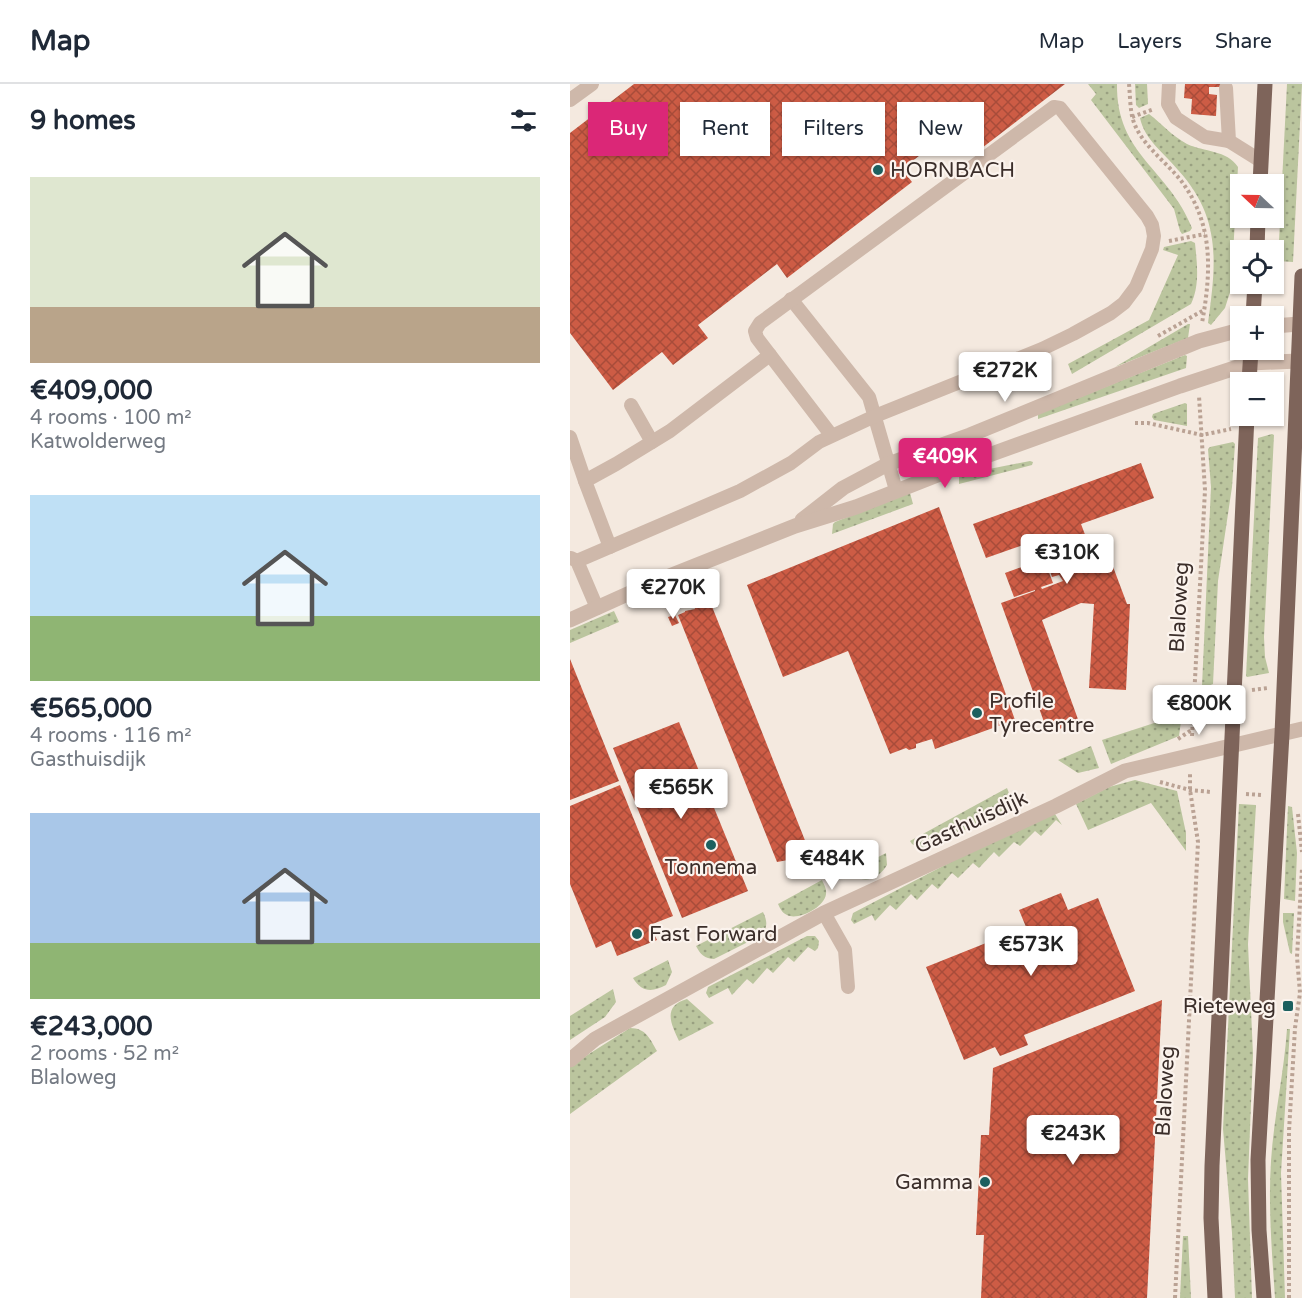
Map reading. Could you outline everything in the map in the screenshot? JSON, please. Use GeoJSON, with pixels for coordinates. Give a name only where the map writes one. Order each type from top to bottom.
{"type":"FeatureCollection","features":[{"type":"Feature","properties":{"kind":"main road"},"geometry":{"type":"LineString","coordinates":[[1260,174],[1265,84]]}},
{"type":"Feature","properties":{"kind":"main road"},"geometry":{"type":"LineString","coordinates":[[1264,1298],[1259,1230],[1258,1160],[1282,734],[1302,276]]}},
{"type":"Feature","properties":{"kind":"main road"},"geometry":{"type":"LineString","coordinates":[[1215,1298],[1211,1218],[1212,1166],[1247,426]]}},
{"type":"Feature","properties":{"kind":"street"},"geometry":{"type":"LineString","coordinates":[[1284,325],[1299,324]]}},
{"type":"Feature","properties":{"kind":"street"},"geometry":{"type":"LineString","coordinates":[[795,526],[843,488],[888,464],[970,435],[1199,341],[1230,333]]}},
{"type":"Feature","properties":{"kind":"street"},"geometry":{"type":"LineString","coordinates":[[570,620],[652,583],[795,526],[856,507],[896,490],[1199,380],[1242,360]]}},
{"type":"Feature","properties":{"kind":"street"},"geometry":{"type":"LineString","coordinates":[[1284,360],[1298,361]]}},
{"type":"Feature","properties":{"kind":"street","name":"Gasthuisdijk"},"geometry":{"type":"LineString","coordinates":[[570,1060],[595,1039],[824,913],[1056,806],[1125,771],[1302,729]]}},
{"type":"Feature","properties":{"kind":"lane"},"geometry":{"type":"LineString","coordinates":[[570,100],[592,84]]}},
{"type":"Feature","properties":{"kind":"lane"},"geometry":{"type":"LineString","coordinates":[[1169,84],[1168,104],[1176,118],[1205,137],[1229,141],[1261,160]]}},
{"type":"Feature","properties":{"kind":"lane"},"geometry":{"type":"LineString","coordinates":[[1226,88],[1229,141]]}},
{"type":"Feature","properties":{"kind":"lane"},"geometry":{"type":"LineString","coordinates":[[597,608],[573,560],[610,547],[740,491],[791,463],[819,442],[832,436],[875,416],[1042,349],[1073,334],[1124,303],[1136,287],[1153,244],[1152,225],[1064,110],[1054,107],[760,323],[755,331],[757,338],[832,436]]}},
{"type":"Feature","properties":{"kind":"lane"},"geometry":{"type":"LineString","coordinates":[[791,299],[869,397],[896,490]]}},
{"type":"Feature","properties":{"kind":"lane"},"geometry":{"type":"LineString","coordinates":[[585,481],[669,431],[770,355]]}},
{"type":"Feature","properties":{"kind":"lane"},"geometry":{"type":"LineString","coordinates":[[631,405],[652,442]]}},
{"type":"Feature","properties":{"kind":"lane"},"geometry":{"type":"LineString","coordinates":[[570,437],[610,547]]}},
{"type":"Feature","properties":{"kind":"lane"},"geometry":{"type":"LineString","coordinates":[[824,913],[845,950],[848,987]]}},
{"type":"Feature","properties":{"kind":"path"},"geometry":{"type":"LineString","coordinates":[[1129,84],[1132,117],[1139,132],[1182,182],[1202,220],[1206,234],[1209,272],[1199,341]]}},
{"type":"Feature","properties":{"kind":"path"},"geometry":{"type":"LineString","coordinates":[[1153,244],[1206,234]]}},
{"type":"Feature","properties":{"kind":"path","name":"Blaloweg"},"geometry":{"type":"LineString","coordinates":[[1175,1298],[1198,842],[1190,790],[1190,754],[1194,723],[1205,490],[1199,380]]}},
{"type":"Feature","properties":{"kind":"path"},"geometry":{"type":"LineString","coordinates":[[1132,423],[1148,423],[1202,435]]}},
{"type":"Feature","properties":{"kind":"path"},"geometry":{"type":"LineString","coordinates":[[1289,1298],[1289,1131],[1295,1028],[1300,993],[1297,957],[1302,868]]}},
{"type":"Feature","properties":{"kind":"green space"},"geometry":{"type":"Polygon","coordinates":[[[1088,84],[1117,84],[1119,108],[1125,128],[1134,145],[1182,208],[1192,228],[1190,231],[1182,234],[1174,209],[1091,100],[1096,94],[1088,84]]]}},
{"type":"Feature","properties":{"kind":"green space"},"geometry":{"type":"Polygon","coordinates":[[[1135,84],[1147,84],[1148,104],[1139,108],[1136,105],[1135,84]]]}},
{"type":"Feature","properties":{"kind":"green space"},"geometry":{"type":"Polygon","coordinates":[[[1287,84],[1302,84],[1293,262],[1284,261],[1284,240],[1279,240],[1280,228],[1284,228],[1282,174],[1287,84]]]}},
{"type":"Feature","properties":{"kind":"green space"},"geometry":{"type":"Polygon","coordinates":[[[1149,114],[1187,144],[1222,154],[1238,167],[1238,174],[1230,174],[1230,228],[1234,228],[1234,240],[1230,240],[1230,292],[1225,308],[1211,325],[1208,323],[1214,261],[1209,224],[1192,188],[1146,133],[1140,118],[1149,114]]]}},
{"type":"Feature","properties":{"kind":"green space"},"geometry":{"type":"Polygon","coordinates":[[[1191,241],[1195,243],[1197,274],[1196,289],[1191,304],[1072,374],[1068,364],[1149,320],[1178,255],[1163,250],[1164,247],[1191,241]]]}},
{"type":"Feature","properties":{"kind":"green space"},"geometry":{"type":"Polygon","coordinates":[[[1190,324],[1188,338],[1115,367],[1190,324]]]}},
{"type":"Feature","properties":{"kind":"green space"},"geometry":{"type":"Polygon","coordinates":[[[1187,356],[1186,368],[1038,419],[1038,414],[1187,356]]]}},
{"type":"Feature","properties":{"kind":"green space"},"geometry":{"type":"Polygon","coordinates":[[[1187,404],[1187,426],[1154,420],[1152,417],[1153,414],[1187,404]]]}},
{"type":"Feature","properties":{"kind":"green space"},"geometry":{"type":"Polygon","coordinates":[[[1274,435],[1264,637],[1269,673],[1247,677],[1258,438],[1274,435]]]}},
{"type":"Feature","properties":{"kind":"green space"},"geometry":{"type":"Polygon","coordinates":[[[1233,442],[1235,444],[1232,487],[1218,581],[1213,684],[1203,688],[1211,487],[1208,449],[1233,442]]]}},
{"type":"Feature","properties":{"kind":"green space"},"geometry":{"type":"Polygon","coordinates":[[[1033,462],[1032,465],[959,484],[959,477],[964,474],[1033,462]]]}},
{"type":"Feature","properties":{"kind":"green space"},"geometry":{"type":"Polygon","coordinates":[[[910,493],[913,504],[832,534],[835,522],[910,493]]]}},
{"type":"Feature","properties":{"kind":"green space"},"geometry":{"type":"Polygon","coordinates":[[[693,580],[700,583],[703,588],[664,604],[661,593],[693,580]]]}},
{"type":"Feature","properties":{"kind":"green space"},"geometry":{"type":"Polygon","coordinates":[[[614,611],[619,622],[570,643],[570,630],[614,611]]]}},
{"type":"Feature","properties":{"kind":"green space"},"geometry":{"type":"Polygon","coordinates":[[[1182,714],[1179,736],[1111,764],[1102,740],[1182,714]]]}},
{"type":"Feature","properties":{"kind":"green space"},"geometry":{"type":"Polygon","coordinates":[[[1091,746],[1099,768],[1078,773],[1058,760],[1091,746]]]}},
{"type":"Feature","properties":{"kind":"green space"},"geometry":{"type":"Polygon","coordinates":[[[1135,780],[1177,791],[1186,833],[1186,851],[1151,803],[1088,830],[1076,804],[1109,787],[1135,780]]]}},
{"type":"Feature","properties":{"kind":"green space"},"geometry":{"type":"Polygon","coordinates":[[[1007,788],[1008,806],[1003,811],[929,848],[921,849],[910,841],[1007,788]]]}},
{"type":"Feature","properties":{"kind":"green space"},"geometry":{"type":"Polygon","coordinates":[[[1239,804],[1256,805],[1248,944],[1253,1054],[1248,1179],[1252,1298],[1235,1298],[1223,1129],[1239,804]]]}},
{"type":"Feature","properties":{"kind":"green space"},"geometry":{"type":"Polygon","coordinates":[[[1288,806],[1292,807],[1297,853],[1295,901],[1284,899],[1288,806]]]}},
{"type":"Feature","properties":{"kind":"green space"},"geometry":{"type":"Polygon","coordinates":[[[1048,811],[1055,814],[1062,825],[1056,820],[1041,836],[1035,831],[1020,846],[1014,842],[999,857],[994,852],[979,868],[973,863],[958,878],[952,873],[938,889],[932,884],[917,900],[911,894],[896,910],[890,905],[875,921],[872,915],[854,924],[851,920],[853,913],[1048,811]]]}},
{"type":"Feature","properties":{"kind":"green space"},"geometry":{"type":"Polygon","coordinates":[[[886,853],[887,865],[875,877],[860,878],[851,871],[886,853]]]}},
{"type":"Feature","properties":{"kind":"green space"},"geometry":{"type":"Polygon","coordinates":[[[822,880],[826,894],[816,908],[798,916],[782,912],[778,904],[822,880]]]}},
{"type":"Feature","properties":{"kind":"green space"},"geometry":{"type":"Polygon","coordinates":[[[763,912],[766,926],[764,932],[758,937],[714,959],[703,956],[696,946],[763,912]]]}},
{"type":"Feature","properties":{"kind":"green space"},"geometry":{"type":"Polygon","coordinates":[[[1283,913],[1294,913],[1292,954],[1283,922],[1283,913]]]}},
{"type":"Feature","properties":{"kind":"green space"},"geometry":{"type":"Polygon","coordinates":[[[807,936],[815,936],[819,941],[815,951],[808,947],[794,962],[788,957],[773,973],[767,968],[753,984],[747,979],[732,995],[728,988],[709,998],[706,993],[708,987],[807,936]]]}},
{"type":"Feature","properties":{"kind":"green space"},"geometry":{"type":"Polygon","coordinates":[[[668,960],[672,972],[666,985],[648,990],[636,983],[633,978],[668,960]]]}},
{"type":"Feature","properties":{"kind":"green space"},"geometry":{"type":"Polygon","coordinates":[[[613,989],[616,1002],[605,1017],[570,1040],[570,1016],[613,989]]]}},
{"type":"Feature","properties":{"kind":"green space"},"geometry":{"type":"Polygon","coordinates":[[[687,999],[714,1023],[679,1041],[671,1022],[671,1011],[679,1002],[687,999]]]}},
{"type":"Feature","properties":{"kind":"green space"},"geometry":{"type":"Polygon","coordinates":[[[630,1028],[644,1032],[657,1051],[570,1114],[570,1066],[630,1028]]]}},
{"type":"Feature","properties":{"kind":"green space"},"geometry":{"type":"Polygon","coordinates":[[[1287,1029],[1290,1029],[1281,1173],[1285,1298],[1275,1298],[1270,1178],[1272,1144],[1287,1029]]]}},
{"type":"Feature","properties":{"kind":"green space"},"geometry":{"type":"Polygon","coordinates":[[[1183,1236],[1188,1236],[1191,1298],[1180,1298],[1183,1236]]]}},
{"type":"Feature","properties":{"kind":"building"},"geometry":{"type":"Polygon","coordinates":[[[634,84],[1065,84],[984,146],[984,102],[897,102],[897,156],[919,156],[902,169],[912,182],[787,278],[777,264],[698,325],[708,338],[673,365],[662,352],[613,390],[570,333],[570,133],[588,119],[588,156],[668,156],[668,102],[610,102],[634,84]]]}},
{"type":"Feature","properties":{"kind":"building"},"geometry":{"type":"Polygon","coordinates":[[[1185,84],[1228,84],[1228,87],[1209,87],[1209,94],[1217,95],[1216,116],[1191,114],[1192,99],[1184,98],[1185,84]]]}},
{"type":"Feature","properties":{"kind":"building"},"geometry":{"type":"Polygon","coordinates":[[[1141,463],[1154,498],[1081,524],[1098,569],[1112,564],[1127,604],[1130,604],[1126,690],[1089,688],[1094,604],[1081,603],[1042,620],[1079,722],[1048,733],[1001,603],[1035,591],[1014,597],[1005,573],[1044,559],[1053,583],[1041,587],[1042,589],[1063,581],[1059,575],[1052,577],[1042,547],[1058,541],[1055,534],[986,558],[973,524],[1141,463]]]}},
{"type":"Feature","properties":{"kind":"building"},"geometry":{"type":"Polygon","coordinates":[[[939,507],[1015,720],[935,749],[932,739],[916,744],[916,748],[909,750],[906,748],[890,754],[848,651],[783,677],[747,585],[939,507]]]}},
{"type":"Feature","properties":{"kind":"building"},"geometry":{"type":"Polygon","coordinates":[[[709,599],[810,853],[794,860],[793,856],[787,858],[788,860],[777,862],[678,615],[695,609],[694,605],[709,599]]]}},
{"type":"Feature","properties":{"kind":"building"},"geometry":{"type":"Polygon","coordinates":[[[675,615],[679,623],[672,626],[668,617],[675,615]]]}},
{"type":"Feature","properties":{"kind":"building"},"geometry":{"type":"Polygon","coordinates":[[[570,659],[619,781],[570,800],[570,659]]]}},
{"type":"Feature","properties":{"kind":"building"},"geometry":{"type":"Polygon","coordinates":[[[679,722],[748,891],[682,918],[613,748],[679,722]]]}},
{"type":"Feature","properties":{"kind":"building"},"geometry":{"type":"Polygon","coordinates":[[[620,785],[673,916],[650,925],[657,940],[617,956],[611,941],[596,948],[570,884],[570,806],[620,785]]]}},
{"type":"Feature","properties":{"kind":"building"},"geometry":{"type":"Polygon","coordinates":[[[1061,893],[1068,910],[1098,898],[1135,991],[1024,1035],[1028,1045],[1000,1056],[995,1047],[964,1060],[926,967],[1026,927],[1019,910],[1061,893]]]}},
{"type":"Feature","properties":{"kind":"building"},"geometry":{"type":"Polygon","coordinates":[[[1162,1000],[1147,1298],[981,1298],[984,1235],[976,1235],[981,1135],[989,1135],[993,1068],[1162,1000]]]}},
{"type":"Feature","properties":{"kind":"place","name":"HORNBACH"},"geometry":{"type":"Point","coordinates":[878,170]}},
{"type":"Feature","properties":{"kind":"place","name":"Profile Tyrecentre"},"geometry":{"type":"Point","coordinates":[977,713]}},
{"type":"Feature","properties":{"kind":"place","name":"Tonnema"},"geometry":{"type":"Point","coordinates":[711,845]}},
{"type":"Feature","properties":{"kind":"place","name":"Fast Forward"},"geometry":{"type":"Point","coordinates":[637,934]}},
{"type":"Feature","properties":{"kind":"place","name":"Rieteweg"},"geometry":{"type":"Point","coordinates":[1288,1006]}},
{"type":"Feature","properties":{"kind":"place","name":"Gamma"},"geometry":{"type":"Point","coordinates":[985,1182]}}]}
